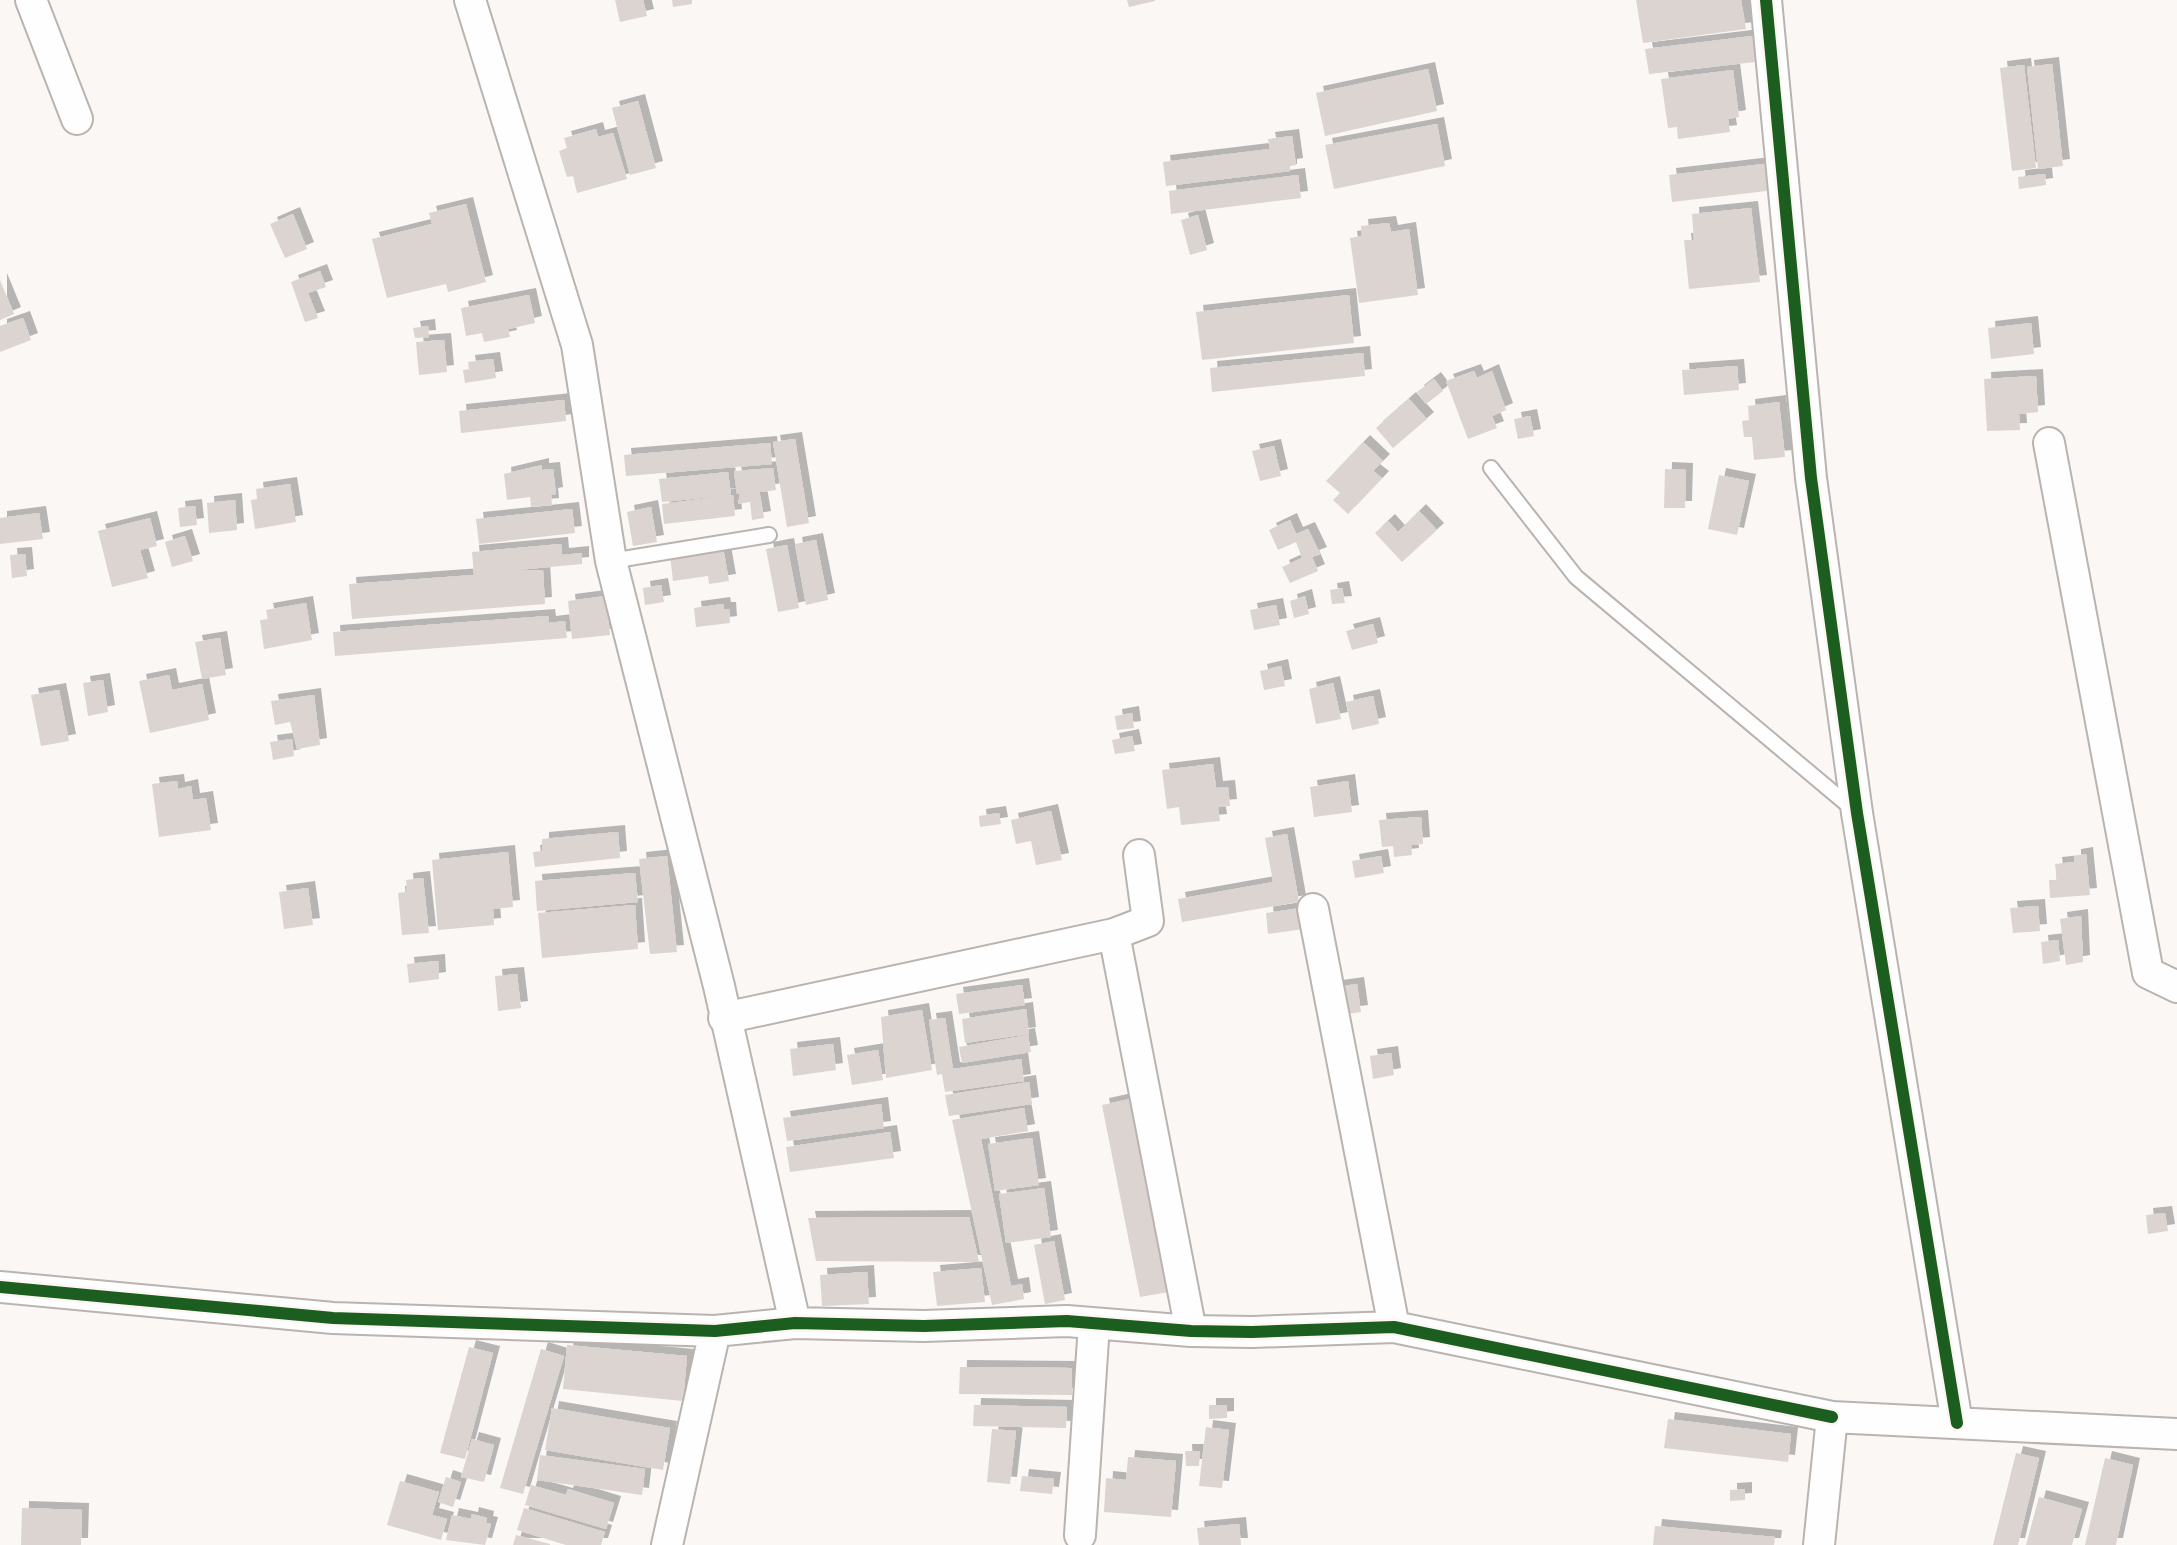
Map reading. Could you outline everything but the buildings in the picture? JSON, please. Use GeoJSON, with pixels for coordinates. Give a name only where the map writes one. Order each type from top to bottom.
{"type":"FeatureCollection","features":[{"type":"Feature","properties":{"kind":"street"},"geometry":{"type":"LineString","coordinates":[[31,0],[77,119]]}},
{"type":"Feature","properties":{"kind":"street"},"geometry":{"type":"LineString","coordinates":[[470,0],[577,345],[611,561],[724,1018],[795,1323]]}},
{"type":"Feature","properties":{"kind":"street"},"geometry":{"type":"LineString","coordinates":[[1766,0],[1811,478],[1857,813],[1957,1423]]}},
{"type":"Feature","properties":{"kind":"street"},"geometry":{"type":"LineString","coordinates":[[2049,443],[2148,973],[2177,987]]}},
{"type":"Feature","properties":{"kind":"street"},"geometry":{"type":"LineString","coordinates":[[724,1018],[1114,934],[1148,921],[1139,855]]}},
{"type":"Feature","properties":{"kind":"street"},"geometry":{"type":"LineString","coordinates":[[1313,909],[1394,1327]]}},
{"type":"Feature","properties":{"kind":"street"},"geometry":{"type":"LineString","coordinates":[[1114,934],[1191,1331]]}},
{"type":"Feature","properties":{"kind":"street"},"geometry":{"type":"LineString","coordinates":[[0,1287],[333,1318],[715,1331],[795,1323],[924,1326],[1094,1324],[1191,1331],[1394,1327],[1832,1417],[2177,1434]]}},
{"type":"Feature","properties":{"kind":"street"},"geometry":{"type":"LineString","coordinates":[[1080,1535],[1094,1324]]}},
{"type":"Feature","properties":{"kind":"street"},"geometry":{"type":"LineString","coordinates":[[667,1545],[715,1331]]}},
{"type":"Feature","properties":{"kind":"street"},"geometry":{"type":"LineString","coordinates":[[1819,1545],[1832,1417]]}},
{"type":"Feature","properties":{"kind":"lane"},"geometry":{"type":"LineString","coordinates":[[1491,468],[1576,577],[1857,813]]}},
{"type":"Feature","properties":{"kind":"lane"},"geometry":{"type":"LineString","coordinates":[[611,561],[769,535]]}},
{"type":"Feature","properties":{"kind":"cycle path"},"geometry":{"type":"LineString","coordinates":[[1766,0],[1811,478],[1857,813],[1957,1423]]}},
{"type":"Feature","properties":{"kind":"cycle path"},"geometry":{"type":"LineString","coordinates":[[0,1287],[333,1318],[715,1331],[795,1323],[924,1326],[1067,1321],[1191,1331],[1394,1327],[1832,1417]]}}]}
